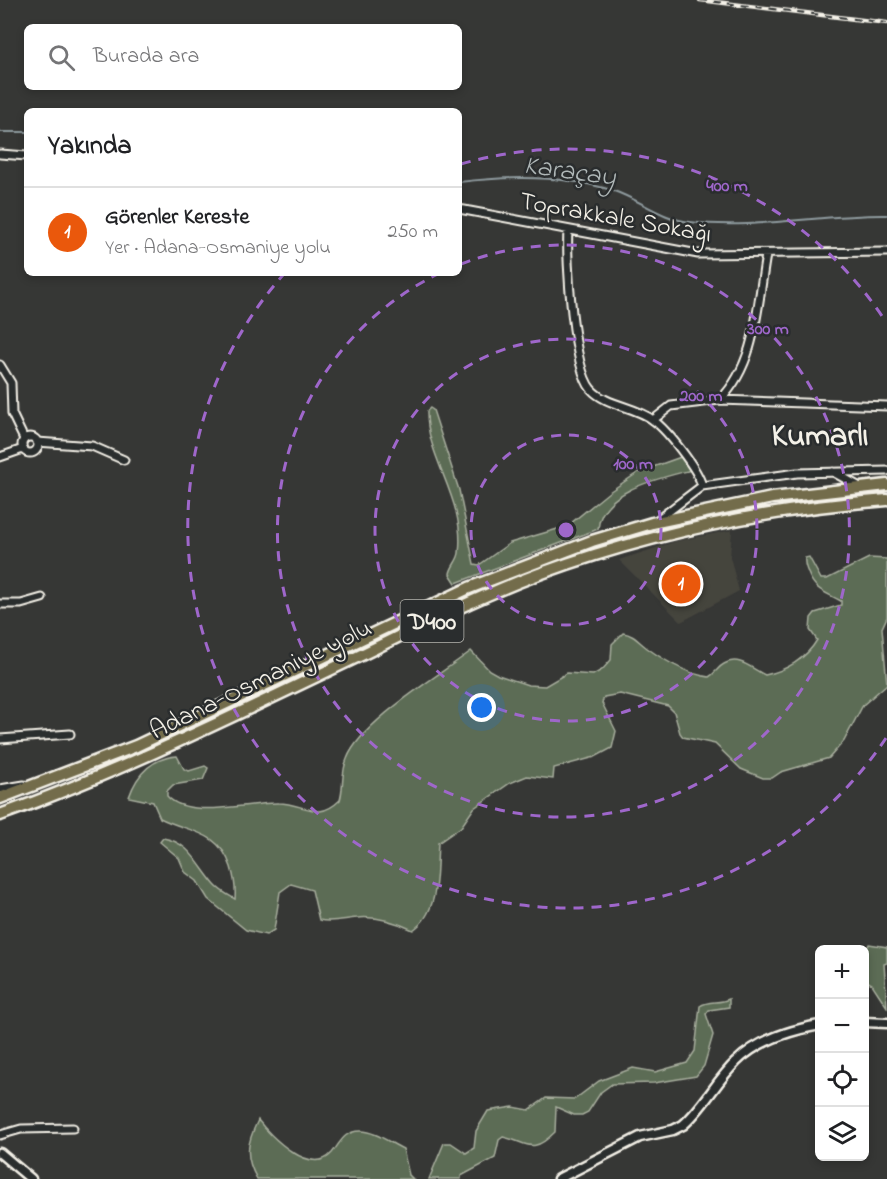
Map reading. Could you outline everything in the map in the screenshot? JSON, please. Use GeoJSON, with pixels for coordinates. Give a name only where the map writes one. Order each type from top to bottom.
{"type":"FeatureCollection","features":[{"type":"Feature","properties":{"kind":"highway","name":"Adana-Osmaniye yolu"},"geometry":{"type":"LineString","coordinates":[[0,798],[136,746],[469,588],[592,541],[652,523],[772,498],[887,485]]}},
{"type":"Feature","properties":{"kind":"highway","name":"Adana-Osmaniye yolu"},"geometry":{"type":"LineString","coordinates":[[0,815],[124,768],[404,634],[538,575],[626,546],[686,530],[757,515],[887,500]]}},
{"type":"Feature","properties":{"kind":"street"},"geometry":{"type":"LineString","coordinates":[[0,154],[24,156]]}},
{"type":"Feature","properties":{"kind":"street","name":"Toprakkale Sokağı"},"geometry":{"type":"LineString","coordinates":[[462,209],[568,231],[698,254],[887,252]]}},
{"type":"Feature","properties":{"kind":"street"},"geometry":{"type":"LineString","coordinates":[[568,231],[566,265],[585,380],[599,395],[653,420],[696,470],[702,486]]}},
{"type":"Feature","properties":{"kind":"street"},"geometry":{"type":"LineString","coordinates":[[720,400],[747,363],[766,255]]}},
{"type":"Feature","properties":{"kind":"street"},"geometry":{"type":"LineString","coordinates":[[0,365],[11,383],[12,414],[24,439],[23,449]]}},
{"type":"Feature","properties":{"kind":"street"},"geometry":{"type":"LineString","coordinates":[[653,420],[671,406],[720,400],[887,406]]}},
{"type":"Feature","properties":{"kind":"street"},"geometry":{"type":"LineString","coordinates":[[24,439],[31,437],[37,442],[92,446],[124,460]]}},
{"type":"Feature","properties":{"kind":"street"},"geometry":{"type":"LineString","coordinates":[[0,457],[23,449],[32,453],[38,447],[37,442]]}},
{"type":"Feature","properties":{"kind":"street"},"geometry":{"type":"LineString","coordinates":[[831,471],[860,487]]}},
{"type":"Feature","properties":{"kind":"street"},"geometry":{"type":"LineString","coordinates":[[652,523],[702,486],[784,474],[887,471]]}},
{"type":"Feature","properties":{"kind":"street"},"geometry":{"type":"LineString","coordinates":[[0,604],[21,604],[42,598]]}},
{"type":"Feature","properties":{"kind":"street"},"geometry":{"type":"LineString","coordinates":[[0,739],[70,734]]}},
{"type":"Feature","properties":{"kind":"street"},"geometry":{"type":"LineString","coordinates":[[0,789],[39,784]]}},
{"type":"Feature","properties":{"kind":"street"},"geometry":{"type":"LineString","coordinates":[[869,1022],[887,1023]]}},
{"type":"Feature","properties":{"kind":"street"},"geometry":{"type":"LineString","coordinates":[[558,1179],[624,1144],[683,1125],[735,1062],[747,1052],[777,1037],[815,1025]]}},
{"type":"Feature","properties":{"kind":"street"},"geometry":{"type":"LineString","coordinates":[[0,1135],[21,1129],[73,1128]]}},
{"type":"Feature","properties":{"kind":"street"},"geometry":{"type":"LineString","coordinates":[[0,1153],[31,1179]]}},
{"type":"Feature","properties":{"kind":"shaded area"},"geometry":{"type":"Polygon","coordinates":[[[732,530],[730,557],[739,591],[681,622],[619,560],[677,541],[732,530]]]}},
{"type":"Feature","properties":{"kind":"green space"},"geometry":{"type":"Polygon","coordinates":[[[430,408],[433,410],[459,490],[474,564],[479,565],[510,543],[571,523],[609,492],[639,472],[681,457],[691,470],[649,482],[620,495],[609,504],[601,516],[598,529],[456,583],[450,574],[459,553],[460,534],[452,497],[428,428],[427,411],[430,408]]]}},
{"type":"Feature","properties":{"kind":"green space"},"geometry":{"type":"Polygon","coordinates":[[[809,557],[821,579],[827,579],[869,558],[887,559],[887,617],[882,628],[887,684],[863,705],[844,741],[829,758],[781,772],[772,778],[763,778],[741,769],[715,744],[683,737],[674,712],[668,706],[620,694],[604,697],[602,703],[616,731],[612,748],[595,757],[554,768],[553,779],[527,776],[510,783],[474,808],[461,827],[438,843],[435,891],[432,902],[422,922],[413,930],[393,922],[371,918],[319,920],[312,890],[291,884],[280,892],[274,930],[266,935],[246,930],[208,899],[197,881],[185,872],[179,858],[160,842],[163,838],[180,844],[193,856],[217,887],[235,899],[231,867],[218,845],[202,834],[160,818],[153,802],[129,797],[141,774],[160,760],[177,756],[184,769],[189,771],[205,766],[208,768],[203,780],[173,785],[167,791],[167,796],[177,803],[204,808],[279,803],[316,811],[329,808],[340,800],[347,759],[368,730],[402,700],[471,651],[489,670],[528,685],[545,686],[567,673],[593,675],[602,670],[611,660],[612,644],[623,633],[684,670],[709,677],[722,665],[735,661],[765,675],[780,671],[807,653],[817,640],[810,630],[811,618],[815,613],[841,605],[841,601],[814,584],[805,564],[805,558],[809,557]]]}},
{"type":"Feature","properties":{"kind":"green space"},"geometry":{"type":"Polygon","coordinates":[[[869,945],[887,947],[887,963],[884,964],[887,1007],[869,982],[869,945]]]}},
{"type":"Feature","properties":{"kind":"green space"},"geometry":{"type":"Polygon","coordinates":[[[729,999],[729,1007],[709,1010],[706,1014],[713,1035],[704,1066],[696,1076],[654,1083],[612,1084],[601,1092],[588,1112],[582,1115],[574,1115],[556,1107],[555,1132],[540,1144],[529,1145],[503,1137],[499,1140],[495,1158],[461,1176],[461,1179],[429,1179],[444,1143],[451,1143],[466,1153],[474,1148],[476,1131],[488,1111],[513,1107],[529,1110],[546,1098],[575,1099],[599,1081],[633,1068],[655,1072],[687,1063],[695,1051],[700,1006],[729,999]]]}},
{"type":"Feature","properties":{"kind":"green space"},"geometry":{"type":"Polygon","coordinates":[[[258,1120],[292,1152],[313,1160],[323,1159],[332,1153],[343,1138],[350,1133],[360,1131],[371,1133],[403,1149],[409,1175],[413,1179],[257,1179],[250,1163],[249,1143],[258,1120]]]}},
{"type":"Feature","properties":{"kind":"waterway","name":"Karaçay"},"geometry":{"type":"LineString","coordinates":[[0,132],[24,132]]}},
{"type":"Feature","properties":{"kind":"waterway","name":"Karaçay"},"geometry":{"type":"LineString","coordinates":[[462,182],[537,178],[577,182],[614,191],[670,217],[714,224],[887,215]]}},
{"type":"Feature","properties":{"kind":"railway"},"geometry":{"type":"LineString","coordinates":[[700,0],[887,23]]}},
{"type":"Feature","properties":{"kind":"place","name":"Görenler Kereste"},"geometry":{"type":"Point","coordinates":[681,584]}},
{"type":"Feature","properties":{"kind":"district","name":"Kumarlı"},"geometry":{"type":"Point","coordinates":[820,434]}}]}
